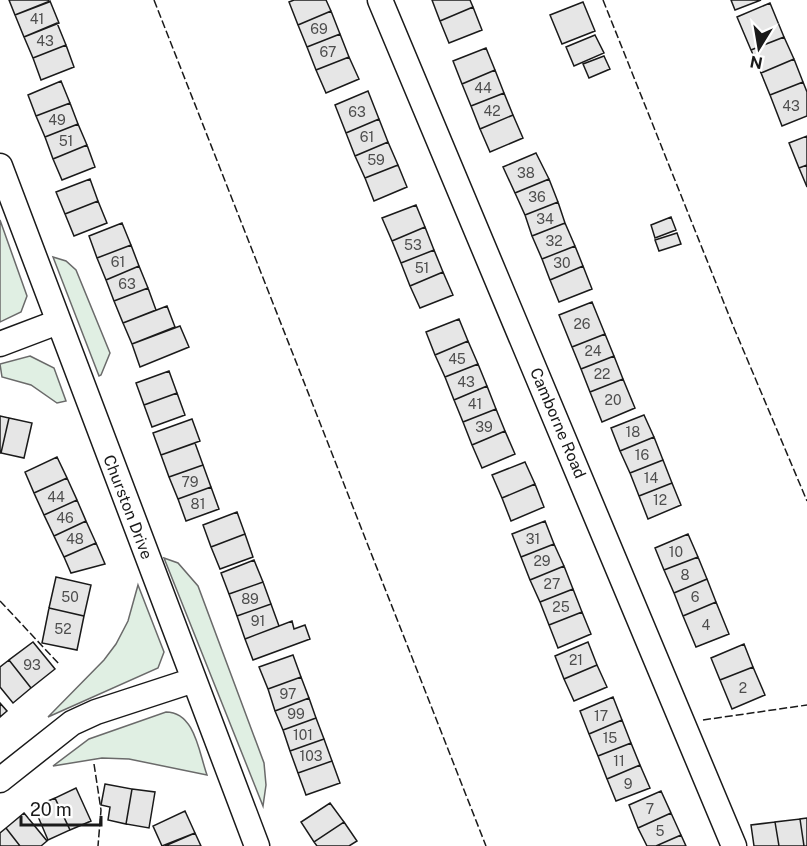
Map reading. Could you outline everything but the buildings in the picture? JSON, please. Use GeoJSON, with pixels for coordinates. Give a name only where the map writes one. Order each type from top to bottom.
{"type":"FeatureCollection","features":[{"type":"Feature","properties":{"kind":"street","name":"Camborne Road"},"geometry":{"type":"LineString","coordinates":[[380,0],[734,846]]}},
{"type":"Feature","properties":{"kind":"street","name":"Churston Drive"},"geometry":{"type":"LineString","coordinates":[[0,166],[257,846]]}},
{"type":"Feature","properties":{"kind":"street"},"geometry":{"type":"LineString","coordinates":[[0,344],[58,322]]}},
{"type":"Feature","properties":{"kind":"street"},"geometry":{"type":"LineString","coordinates":[[0,780],[72,723],[96,712],[194,680]]}},
{"type":"Feature","properties":{"kind":"green space"},"geometry":{"type":"Polygon","coordinates":[[[0,220],[27,296],[21,312],[0,322],[0,220]]]}},
{"type":"Feature","properties":{"kind":"green space"},"geometry":{"type":"Polygon","coordinates":[[[53,257],[66,261],[76,270],[110,353],[99,376],[53,257]]]}},
{"type":"Feature","properties":{"kind":"green space"},"geometry":{"type":"Polygon","coordinates":[[[30,356],[54,368],[66,401],[57,403],[31,385],[2,377],[0,364],[30,356]]]}},
{"type":"Feature","properties":{"kind":"green space"},"geometry":{"type":"Polygon","coordinates":[[[164,558],[178,563],[198,586],[264,763],[266,785],[263,806],[164,558]]]}},
{"type":"Feature","properties":{"kind":"green space"},"geometry":{"type":"Polygon","coordinates":[[[138,585],[164,652],[158,668],[48,717],[104,660],[116,644],[128,621],[138,585]]]}},
{"type":"Feature","properties":{"kind":"green space"},"geometry":{"type":"Polygon","coordinates":[[[166,712],[176,714],[190,726],[207,775],[129,759],[102,758],[53,766],[89,739],[166,712]]]}},
{"type":"Feature","properties":{"kind":"fence"},"geometry":{"type":"LineString","coordinates":[[154,0],[486,846]]}},
{"type":"Feature","properties":{"kind":"fence"},"geometry":{"type":"LineString","coordinates":[[603,0],[734,328],[807,501]]}},
{"type":"Feature","properties":{"kind":"fence"},"geometry":{"type":"LineString","coordinates":[[0,601],[60,665]]}},
{"type":"Feature","properties":{"kind":"fence"},"geometry":{"type":"LineString","coordinates":[[703,720],[807,705]]}},
{"type":"Feature","properties":{"kind":"fence"},"geometry":{"type":"LineString","coordinates":[[94,764],[101,810],[98,846]]}}]}
